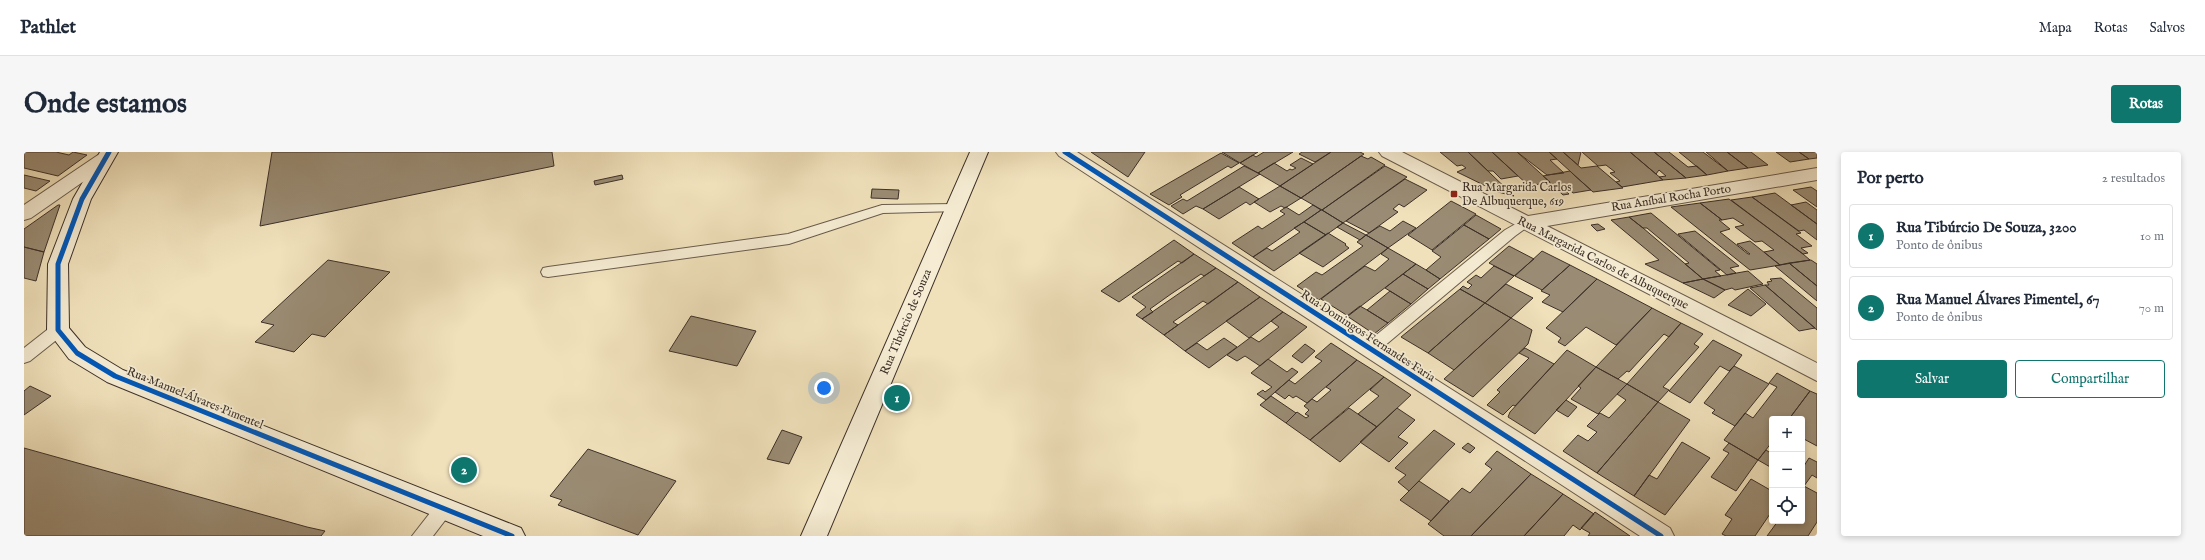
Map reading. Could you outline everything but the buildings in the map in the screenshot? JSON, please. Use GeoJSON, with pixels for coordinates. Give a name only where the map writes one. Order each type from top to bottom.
{"type":"FeatureCollection","features":[{"type":"Feature","properties":{"kind":"street","name":"Rua Tibúrcio de Souza"},"geometry":{"type":"LineString","coordinates":[[814,536],[979,152]]}},
{"type":"Feature","properties":{"kind":"street","name":"Rua Domingos Fernandes Faria"},"geometry":{"type":"LineString","coordinates":[[1065,152],[1661,536]]}},
{"type":"Feature","properties":{"kind":"street","name":"Rua Margarida Carlos de Albuquerque"},"geometry":{"type":"LineString","coordinates":[[1388,152],[1817,373]]}},
{"type":"Feature","properties":{"kind":"street"},"geometry":{"type":"LineString","coordinates":[[24,214],[106,156]]}},
{"type":"Feature","properties":{"kind":"street"},"geometry":{"type":"LineString","coordinates":[[58,330],[58,264],[82,199],[106,156]]}},
{"type":"Feature","properties":{"kind":"street","name":"Rua Aníbal Rocha Porto"},"geometry":{"type":"LineString","coordinates":[[1526,223],[1817,174]]}},
{"type":"Feature","properties":{"kind":"street","name":"Rua Manuel Álvares Pimentel"},"geometry":{"type":"LineString","coordinates":[[58,330],[77,353],[115,376],[444,510],[512,536]]}},
{"type":"Feature","properties":{"kind":"lane"},"geometry":{"type":"LineString","coordinates":[[548,272],[789,239],[882,209],[955,208]]}},
{"type":"Feature","properties":{"kind":"lane"},"geometry":{"type":"LineString","coordinates":[[1370,349],[1510,233],[1526,223]]}},
{"type":"Feature","properties":{"kind":"lane"},"geometry":{"type":"LineString","coordinates":[[24,357],[58,330]]}},
{"type":"Feature","properties":{"kind":"lane"},"geometry":{"type":"LineString","coordinates":[[421,536],[444,510]]}},
{"type":"Feature","properties":{"kind":"cycle path"},"geometry":{"type":"LineString","coordinates":[[109,152],[82,199],[58,264],[58,330],[77,353],[115,376],[512,536]]}},
{"type":"Feature","properties":{"kind":"cycle path"},"geometry":{"type":"LineString","coordinates":[[1065,152],[1661,536]]}},
{"type":"Feature","properties":{"kind":"place","name":"Rua Margarida Carlos De Albuquerque, 619"},"geometry":{"type":"Point","coordinates":[1454,194]}},
{"type":"Feature","properties":{"kind":"place","name":"Rua Tibúrcio De Souza, 3200"},"geometry":{"type":"Point","coordinates":[897,398]}},
{"type":"Feature","properties":{"kind":"place","name":"Rua Manuel Álvares Pimentel, 67"},"geometry":{"type":"Point","coordinates":[464,470]}}]}
